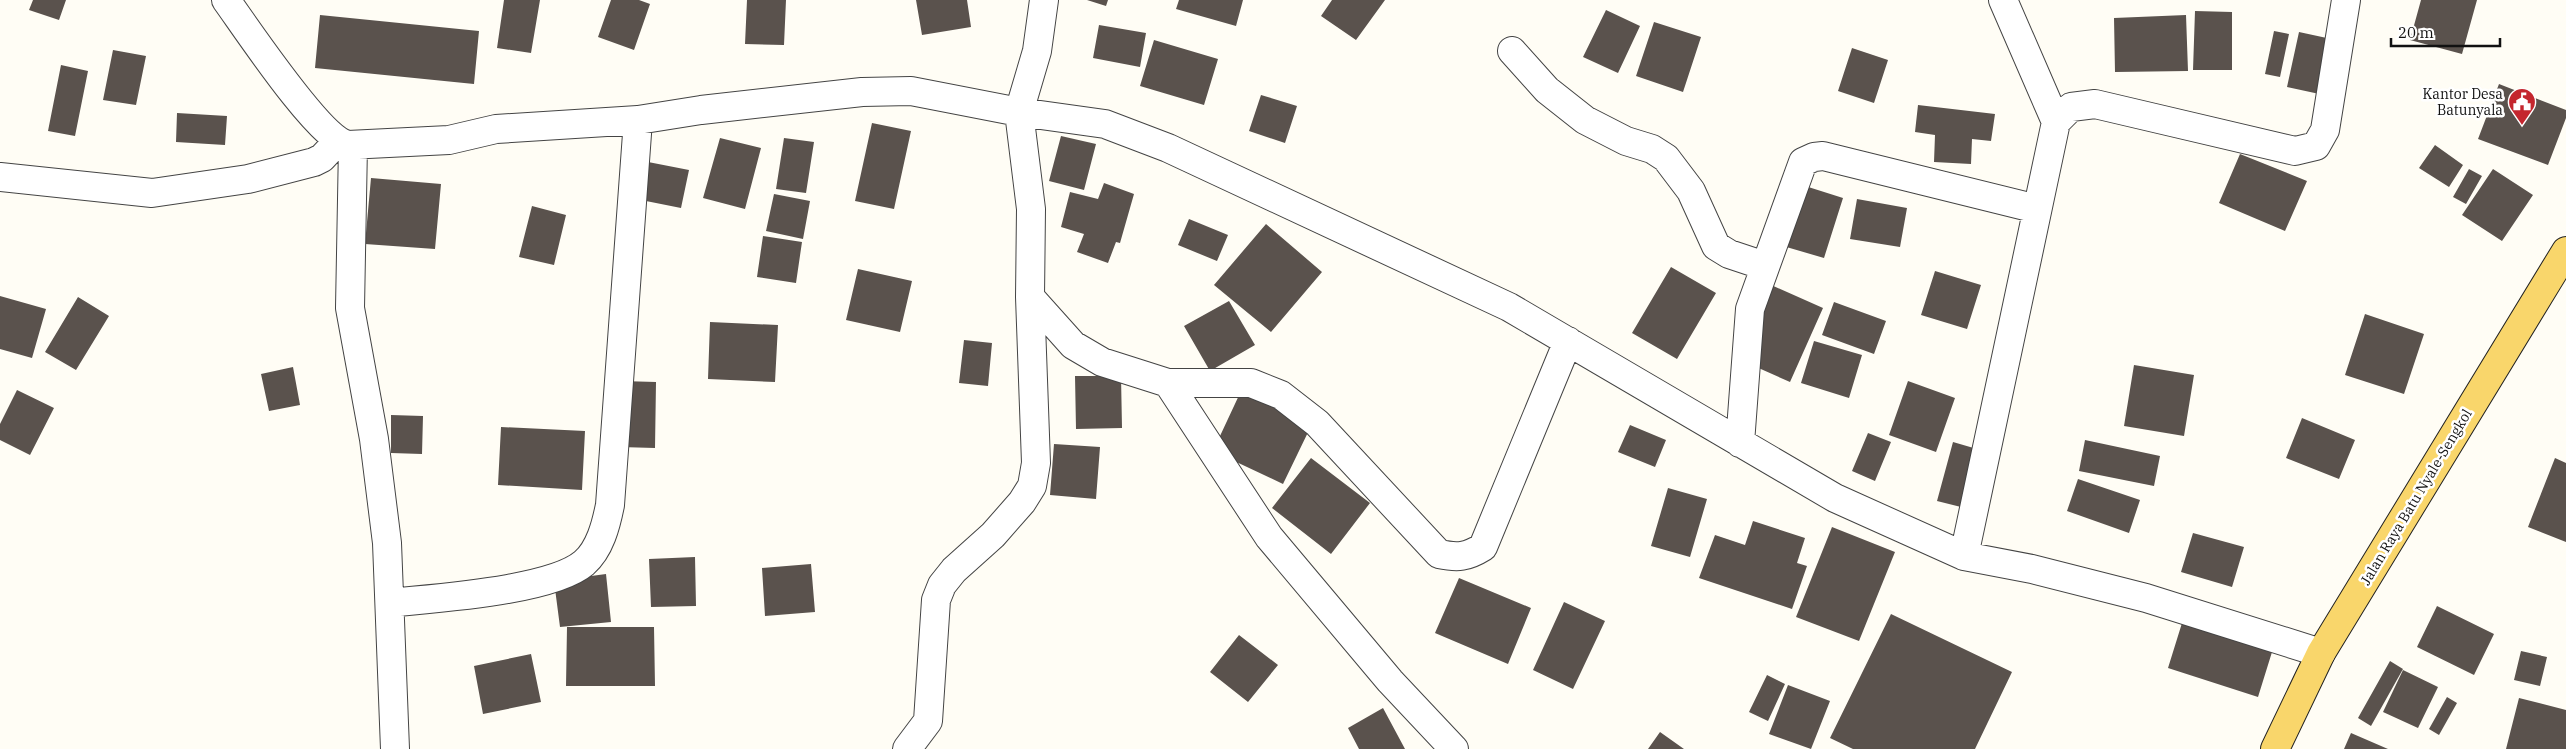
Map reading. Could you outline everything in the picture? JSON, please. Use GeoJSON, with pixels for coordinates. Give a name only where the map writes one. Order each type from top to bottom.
{"type":"FeatureCollection","features":[{"type":"Feature","properties":{"kind":"main road","name":"Jalan Raya Batu Nyale-Sengkol"},"geometry":{"type":"LineString","coordinates":[[2276,749],[2321,653],[2566,251]]}},
{"type":"Feature","properties":{"kind":"street"},"geometry":{"type":"LineString","coordinates":[[908,749],[928,721],[936,600],[942,585],[954,570],[992,535],[1022,502],[1032,486],[1036,463],[1030,298],[1031,209],[1019,112],[1037,51],[1044,0]]}},
{"type":"Feature","properties":{"kind":"street"},"geometry":{"type":"LineString","coordinates":[[2003,0],[2056,122]]}},
{"type":"Feature","properties":{"kind":"street"},"geometry":{"type":"LineString","coordinates":[[1964,556],[2056,122],[2071,107],[2095,104],[2295,151],[2316,146],[2325,130],[2346,0]]}},
{"type":"Feature","properties":{"kind":"street"},"geometry":{"type":"LineString","coordinates":[[240,6],[298,98],[346,143],[351,320],[374,439],[387,543],[391,690],[395,749]]}},
{"type":"Feature","properties":{"kind":"street"},"geometry":{"type":"LineString","coordinates":[[1512,50],[1546,90],[1585,120],[1626,141],[1652,149],[1666,158],[1691,191],[1716,246],[1729,254],[1766,266]]}},
{"type":"Feature","properties":{"kind":"street"},"geometry":{"type":"LineString","coordinates":[[0,177],[152,193],[248,179],[314,162],[346,143],[450,140],[496,129],[638,120],[710,109],[862,92],[911,91],[1019,112],[1105,124],[1168,148],[1508,307],[1835,498],[1964,556],[2032,569],[2146,598],[2321,653]]}},
{"type":"Feature","properties":{"kind":"street"},"geometry":{"type":"LineString","coordinates":[[390,603],[494,591],[572,572],[586,562],[600,541],[610,505],[638,120]]}},
{"type":"Feature","properties":{"kind":"street"},"geometry":{"type":"LineString","coordinates":[[1740,443],[1750,309],[1803,162],[1814,157],[1823,156],[2037,209]]}},
{"type":"Feature","properties":{"kind":"street"},"geometry":{"type":"LineString","coordinates":[[1030,298],[1073,345],[1102,362],[1168,383],[1251,383],[1281,395],[1316,423],[1439,554],[1457,558],[1471,555],[1483,547],[1568,341]]}},
{"type":"Feature","properties":{"kind":"street"},"geometry":{"type":"LineString","coordinates":[[1168,383],[1269,537],[1390,682],[1454,749]]}},
{"type":"Feature","properties":{"kind":"building"},"geometry":{"type":"Polygon","coordinates":[[[33,0],[66,0],[59,20],[29,10],[33,0]]]}},
{"type":"Feature","properties":{"kind":"building"},"geometry":{"type":"Polygon","coordinates":[[[504,0],[540,0],[531,53],[497,48],[504,0]]]}},
{"type":"Feature","properties":{"kind":"building"},"geometry":{"type":"Polygon","coordinates":[[[611,0],[639,0],[650,4],[634,50],[598,37],[611,0]]]}},
{"type":"Feature","properties":{"kind":"building"},"geometry":{"type":"Polygon","coordinates":[[[747,0],[786,0],[784,45],[745,44],[747,0]]]}},
{"type":"Feature","properties":{"kind":"building"},"geometry":{"type":"Polygon","coordinates":[[[916,0],[967,0],[971,27],[922,35],[916,0]]]}},
{"type":"Feature","properties":{"kind":"building"},"geometry":{"type":"Polygon","coordinates":[[[1087,0],[1108,0],[1106,6],[1087,0]]]}},
{"type":"Feature","properties":{"kind":"building"},"geometry":{"type":"Polygon","coordinates":[[[1179,0],[1243,0],[1236,26],[1176,9],[1179,0]]]}},
{"type":"Feature","properties":{"kind":"building"},"geometry":{"type":"Polygon","coordinates":[[[1332,0],[1385,0],[1356,40],[1321,16],[1332,0]]]}},
{"type":"Feature","properties":{"kind":"building"},"geometry":{"type":"Polygon","coordinates":[[[2421,0],[2477,0],[2462,54],[2410,40],[2421,0]]]}},
{"type":"Feature","properties":{"kind":"building"},"geometry":{"type":"Polygon","coordinates":[[[1606,10],[1640,26],[1618,73],[1583,57],[1606,10]]]}},
{"type":"Feature","properties":{"kind":"building"},"geometry":{"type":"Polygon","coordinates":[[[2195,11],[2232,12],[2232,70],[2193,70],[2195,11]]]}},
{"type":"Feature","properties":{"kind":"building"},"geometry":{"type":"Polygon","coordinates":[[[320,15],[479,31],[474,84],[315,68],[320,15]]]}},
{"type":"Feature","properties":{"kind":"building"},"geometry":{"type":"Polygon","coordinates":[[[2186,15],[2188,71],[2115,72],[2114,18],[2186,15]]]}},
{"type":"Feature","properties":{"kind":"building"},"geometry":{"type":"Polygon","coordinates":[[[1654,22],[1701,37],[1683,92],[1636,76],[1654,22]]]}},
{"type":"Feature","properties":{"kind":"building"},"geometry":{"type":"Polygon","coordinates":[[[1099,25],[1146,33],[1140,67],[1093,58],[1099,25]]]}},
{"type":"Feature","properties":{"kind":"building"},"geometry":{"type":"Polygon","coordinates":[[[2274,31],[2289,34],[2280,77],[2265,74],[2274,31]]]}},
{"type":"Feature","properties":{"kind":"building"},"geometry":{"type":"Polygon","coordinates":[[[2299,32],[2336,40],[2324,95],[2287,87],[2299,32]]]}},
{"type":"Feature","properties":{"kind":"building"},"geometry":{"type":"Polygon","coordinates":[[[1154,40],[1218,59],[1204,105],[1140,86],[1154,40]]]}},
{"type":"Feature","properties":{"kind":"building"},"geometry":{"type":"Polygon","coordinates":[[[1852,48],[1888,60],[1874,103],[1838,91],[1852,48]]]}},
{"type":"Feature","properties":{"kind":"building"},"geometry":{"type":"Polygon","coordinates":[[[113,50],[146,56],[136,105],[103,100],[113,50]]]}},
{"type":"Feature","properties":{"kind":"building"},"geometry":{"type":"Polygon","coordinates":[[[61,65],[88,71],[75,136],[48,131],[61,65]]]}},
{"type":"Feature","properties":{"kind":"building"},"geometry":{"type":"Polygon","coordinates":[[[2499,84],[2566,110],[2566,118],[2548,165],[2478,139],[2499,84]]]}},
{"type":"Feature","properties":{"kind":"building"},"geometry":{"type":"Polygon","coordinates":[[[1261,95],[1297,106],[1285,143],[1249,131],[1261,95]]]}},
{"type":"Feature","properties":{"kind":"building"},"geometry":{"type":"Polygon","coordinates":[[[1918,105],[1995,114],[1991,141],[1972,139],[1971,164],[1934,162],[1935,135],[1915,132],[1918,105]]]}},
{"type":"Feature","properties":{"kind":"building"},"geometry":{"type":"Polygon","coordinates":[[[177,113],[227,116],[225,145],[176,142],[177,113]]]}},
{"type":"Feature","properties":{"kind":"building"},"geometry":{"type":"Polygon","coordinates":[[[872,123],[911,131],[894,209],[855,201],[872,123]]]}},
{"type":"Feature","properties":{"kind":"building"},"geometry":{"type":"Polygon","coordinates":[[[1061,136],[1096,144],[1084,190],[1049,181],[1061,136]]]}},
{"type":"Feature","properties":{"kind":"building"},"geometry":{"type":"Polygon","coordinates":[[[720,138],[761,148],[745,209],[703,198],[720,138]]]}},
{"type":"Feature","properties":{"kind":"building"},"geometry":{"type":"Polygon","coordinates":[[[784,138],[814,142],[806,193],[776,189],[784,138]]]}},
{"type":"Feature","properties":{"kind":"building"},"geometry":{"type":"Polygon","coordinates":[[[2435,145],[2463,165],[2449,187],[2419,168],[2435,145]]]}},
{"type":"Feature","properties":{"kind":"building"},"geometry":{"type":"Polygon","coordinates":[[[2240,154],[2307,181],[2285,231],[2219,203],[2240,154]]]}},
{"type":"Feature","properties":{"kind":"building"},"geometry":{"type":"Polygon","coordinates":[[[643,161],[689,170],[681,208],[636,199],[643,161]]]}},
{"type":"Feature","properties":{"kind":"building"},"geometry":{"type":"Polygon","coordinates":[[[2469,169],[2482,176],[2466,204],[2453,197],[2469,169]]]}},
{"type":"Feature","properties":{"kind":"building"},"geometry":{"type":"Polygon","coordinates":[[[2493,169],[2533,195],[2502,241],[2462,215],[2493,169]]]}},
{"type":"Feature","properties":{"kind":"building"},"geometry":{"type":"Polygon","coordinates":[[[371,178],[441,184],[435,249],[365,244],[371,178]]]}},
{"type":"Feature","properties":{"kind":"building"},"geometry":{"type":"Polygon","coordinates":[[[1104,183],[1134,194],[1120,243],[1116,242],[1108,263],[1077,252],[1084,234],[1061,227],[1070,192],[1098,199],[1104,183]]]}},
{"type":"Feature","properties":{"kind":"building"},"geometry":{"type":"Polygon","coordinates":[[[1802,185],[1843,198],[1824,258],[1783,246],[1802,185]]]}},
{"type":"Feature","properties":{"kind":"building"},"geometry":{"type":"Polygon","coordinates":[[[774,194],[810,201],[803,239],[766,231],[774,194]]]}},
{"type":"Feature","properties":{"kind":"building"},"geometry":{"type":"Polygon","coordinates":[[[1857,199],[1907,208],[1900,247],[1850,239],[1857,199]]]}},
{"type":"Feature","properties":{"kind":"building"},"geometry":{"type":"Polygon","coordinates":[[[532,206],[566,215],[554,265],[519,257],[532,206]]]}},
{"type":"Feature","properties":{"kind":"building"},"geometry":{"type":"Polygon","coordinates":[[[1189,219],[1228,235],[1217,261],[1178,245],[1189,219]]]}},
{"type":"Feature","properties":{"kind":"building"},"geometry":{"type":"Polygon","coordinates":[[[1266,224],[1322,272],[1271,332],[1214,285],[1266,224]]]}},
{"type":"Feature","properties":{"kind":"building"},"geometry":{"type":"Polygon","coordinates":[[[763,236],[802,242],[796,283],[757,277],[763,236]]]}},
{"type":"Feature","properties":{"kind":"building"},"geometry":{"type":"Polygon","coordinates":[[[1671,267],[1716,293],[1677,359],[1632,333],[1671,267]]]}},
{"type":"Feature","properties":{"kind":"building"},"geometry":{"type":"Polygon","coordinates":[[[858,269],[912,281],[900,332],[846,320],[858,269]]]}},
{"type":"Feature","properties":{"kind":"building"},"geometry":{"type":"Polygon","coordinates":[[[1935,271],[1981,285],[1967,329],[1921,315],[1935,271]]]}},
{"type":"Feature","properties":{"kind":"building"},"geometry":{"type":"Polygon","coordinates":[[[1769,284],[1823,308],[1790,382],[1736,358],[1769,284]]]}},
{"type":"Feature","properties":{"kind":"building"},"geometry":{"type":"Polygon","coordinates":[[[0,296],[46,309],[32,358],[0,349],[0,296]]]}},
{"type":"Feature","properties":{"kind":"building"},"geometry":{"type":"Polygon","coordinates":[[[78,297],[109,316],[76,370],[45,352],[78,297]]]}},
{"type":"Feature","properties":{"kind":"building"},"geometry":{"type":"Polygon","coordinates":[[[1229,301],[1255,345],[1210,371],[1184,326],[1229,301]]]}},
{"type":"Feature","properties":{"kind":"building"},"geometry":{"type":"Polygon","coordinates":[[[1834,302],[1886,321],[1874,354],[1822,335],[1834,302]]]}},
{"type":"Feature","properties":{"kind":"building"},"geometry":{"type":"Polygon","coordinates":[[[2365,314],[2424,334],[2404,394],[2345,375],[2365,314]]]}},
{"type":"Feature","properties":{"kind":"building"},"geometry":{"type":"Polygon","coordinates":[[[710,322],[778,325],[775,382],[708,379],[710,322]]]}},
{"type":"Feature","properties":{"kind":"building"},"geometry":{"type":"Polygon","coordinates":[[[964,340],[992,343],[988,386],[959,383],[964,340]]]}},
{"type":"Feature","properties":{"kind":"building"},"geometry":{"type":"Polygon","coordinates":[[[1814,341],[1862,355],[1849,398],[1801,383],[1814,341]]]}},
{"type":"Feature","properties":{"kind":"building"},"geometry":{"type":"Polygon","coordinates":[[[2134,365],[2194,375],[2184,436],[2124,426],[2134,365]]]}},
{"type":"Feature","properties":{"kind":"building"},"geometry":{"type":"Polygon","coordinates":[[[293,367],[300,405],[269,411],[261,374],[293,367]]]}},
{"type":"Feature","properties":{"kind":"building"},"geometry":{"type":"Polygon","coordinates":[[[1075,376],[1121,376],[1122,428],[1076,429],[1075,376]]]}},
{"type":"Feature","properties":{"kind":"building"},"geometry":{"type":"Polygon","coordinates":[[[621,381],[656,382],[655,448],[620,447],[621,381]]]}},
{"type":"Feature","properties":{"kind":"building"},"geometry":{"type":"Polygon","coordinates":[[[1908,381],[1955,398],[1936,452],[1889,435],[1908,381]]]}},
{"type":"Feature","properties":{"kind":"building"},"geometry":{"type":"Polygon","coordinates":[[[17,390],[54,408],[30,455],[0,440],[0,424],[17,390]]]}},
{"type":"Feature","properties":{"kind":"building"},"geometry":{"type":"Polygon","coordinates":[[[1241,391],[1312,424],[1283,484],[1213,451],[1241,391]]]}},
{"type":"Feature","properties":{"kind":"building"},"geometry":{"type":"Polygon","coordinates":[[[391,415],[423,416],[422,454],[391,453],[391,415]]]}},
{"type":"Feature","properties":{"kind":"building"},"geometry":{"type":"Polygon","coordinates":[[[2302,418],[2355,440],[2339,479],[2286,458],[2302,418]]]}},
{"type":"Feature","properties":{"kind":"building"},"geometry":{"type":"Polygon","coordinates":[[[1630,425],[1666,440],[1655,467],[1618,452],[1630,425]]]}},
{"type":"Feature","properties":{"kind":"building"},"geometry":{"type":"Polygon","coordinates":[[[501,427],[585,431],[582,490],[498,485],[501,427]]]}},
{"type":"Feature","properties":{"kind":"building"},"geometry":{"type":"Polygon","coordinates":[[[1868,433],[1891,442],[1875,481],[1852,471],[1868,433]]]}},
{"type":"Feature","properties":{"kind":"building"},"geometry":{"type":"Polygon","coordinates":[[[2085,440],[2160,456],[2154,486],[2079,471],[2085,440]]]}},
{"type":"Feature","properties":{"kind":"building"},"geometry":{"type":"Polygon","coordinates":[[[1953,442],[1977,449],[1961,507],[1937,501],[1953,442]]]}},
{"type":"Feature","properties":{"kind":"building"},"geometry":{"type":"Polygon","coordinates":[[[1054,444],[1100,447],[1096,499],[1050,495],[1054,444]]]}},
{"type":"Feature","properties":{"kind":"building"},"geometry":{"type":"Polygon","coordinates":[[[1311,458],[1370,503],[1331,554],[1272,508],[1311,458]]]}},
{"type":"Feature","properties":{"kind":"building"},"geometry":{"type":"Polygon","coordinates":[[[2555,458],[2566,463],[2566,542],[2528,527],[2555,458]]]}},
{"type":"Feature","properties":{"kind":"building"},"geometry":{"type":"Polygon","coordinates":[[[2078,479],[2140,500],[2129,533],[2067,511],[2078,479]]]}},
{"type":"Feature","properties":{"kind":"building"},"geometry":{"type":"Polygon","coordinates":[[[1668,488],[1707,499],[1690,557],[1651,546],[1668,488]]]}},
{"type":"Feature","properties":{"kind":"building"},"geometry":{"type":"Polygon","coordinates":[[[1753,521],[1805,538],[1797,563],[1807,566],[1792,609],[1699,578],[1715,535],[1745,545],[1753,521]]]}},
{"type":"Feature","properties":{"kind":"building"},"geometry":{"type":"Polygon","coordinates":[[[1832,527],[1895,552],[1859,641],[1796,617],[1832,527]]]}},
{"type":"Feature","properties":{"kind":"building"},"geometry":{"type":"Polygon","coordinates":[[[2193,533],[2244,547],[2232,587],[2181,572],[2193,533]]]}},
{"type":"Feature","properties":{"kind":"building"},"geometry":{"type":"Polygon","coordinates":[[[695,557],[696,606],[651,607],[649,559],[695,557]]]}},
{"type":"Feature","properties":{"kind":"building"},"geometry":{"type":"Polygon","coordinates":[[[811,564],[815,612],[765,616],[762,568],[811,564]]]}},
{"type":"Feature","properties":{"kind":"building"},"geometry":{"type":"Polygon","coordinates":[[[606,574],[611,622],[560,627],[554,581],[606,574]]]}},
{"type":"Feature","properties":{"kind":"building"},"geometry":{"type":"Polygon","coordinates":[[[1459,578],[1531,608],[1508,664],[1435,633],[1459,578]]]}},
{"type":"Feature","properties":{"kind":"building"},"geometry":{"type":"Polygon","coordinates":[[[1564,602],[1605,621],[1573,689],[1533,670],[1564,602]]]}},
{"type":"Feature","properties":{"kind":"building"},"geometry":{"type":"Polygon","coordinates":[[[2437,606],[2494,634],[2474,675],[2417,647],[2437,606]]]}},
{"type":"Feature","properties":{"kind":"building"},"geometry":{"type":"Polygon","coordinates":[[[1891,614],[2012,672],[1975,749],[1853,749],[1830,738],[1891,614]]]}},
{"type":"Feature","properties":{"kind":"building"},"geometry":{"type":"Polygon","coordinates":[[[2182,623],[2272,652],[2258,697],[2168,668],[2182,623]]]}},
{"type":"Feature","properties":{"kind":"building"},"geometry":{"type":"Polygon","coordinates":[[[567,627],[654,627],[655,686],[566,686],[567,627]]]}},
{"type":"Feature","properties":{"kind":"building"},"geometry":{"type":"Polygon","coordinates":[[[1239,635],[1278,665],[1248,702],[1210,672],[1239,635]]]}},
{"type":"Feature","properties":{"kind":"building"},"geometry":{"type":"Polygon","coordinates":[[[2521,651],[2547,657],[2540,686],[2514,680],[2521,651]]]}},
{"type":"Feature","properties":{"kind":"building"},"geometry":{"type":"Polygon","coordinates":[[[531,654],[541,702],[483,714],[474,666],[531,654]]]}},
{"type":"Feature","properties":{"kind":"building"},"geometry":{"type":"Polygon","coordinates":[[[2390,661],[2403,669],[2371,726],[2358,718],[2390,661]]]}},
{"type":"Feature","properties":{"kind":"building"},"geometry":{"type":"Polygon","coordinates":[[[2403,670],[2438,687],[2418,728],[2383,712],[2403,670]]]}},
{"type":"Feature","properties":{"kind":"building"},"geometry":{"type":"Polygon","coordinates":[[[1767,675],[1785,684],[1768,721],[1749,712],[1767,675]]]}},
{"type":"Feature","properties":{"kind":"building"},"geometry":{"type":"Polygon","coordinates":[[[1788,685],[1830,701],[1811,749],[1769,734],[1788,685]]]}},
{"type":"Feature","properties":{"kind":"building"},"geometry":{"type":"Polygon","coordinates":[[[2447,697],[2457,703],[2439,735],[2429,729],[2447,697]]]}},
{"type":"Feature","properties":{"kind":"building"},"geometry":{"type":"Polygon","coordinates":[[[2519,698],[2566,710],[2566,749],[2506,749],[2519,698]]]}},
{"type":"Feature","properties":{"kind":"building"},"geometry":{"type":"Polygon","coordinates":[[[1383,708],[1405,749],[1359,749],[1348,728],[1383,708]]]}},
{"type":"Feature","properties":{"kind":"building"},"geometry":{"type":"Polygon","coordinates":[[[1660,732],[1684,749],[1648,749],[1660,732]]]}},
{"type":"Feature","properties":{"kind":"building"},"geometry":{"type":"Polygon","coordinates":[[[2351,733],[2388,749],[2344,749],[2351,733]]]}},
{"type":"Feature","properties":{"kind":"place","name":"Kantor Desa Batunyala"},"geometry":{"type":"Point","coordinates":[2522,126]}}]}
